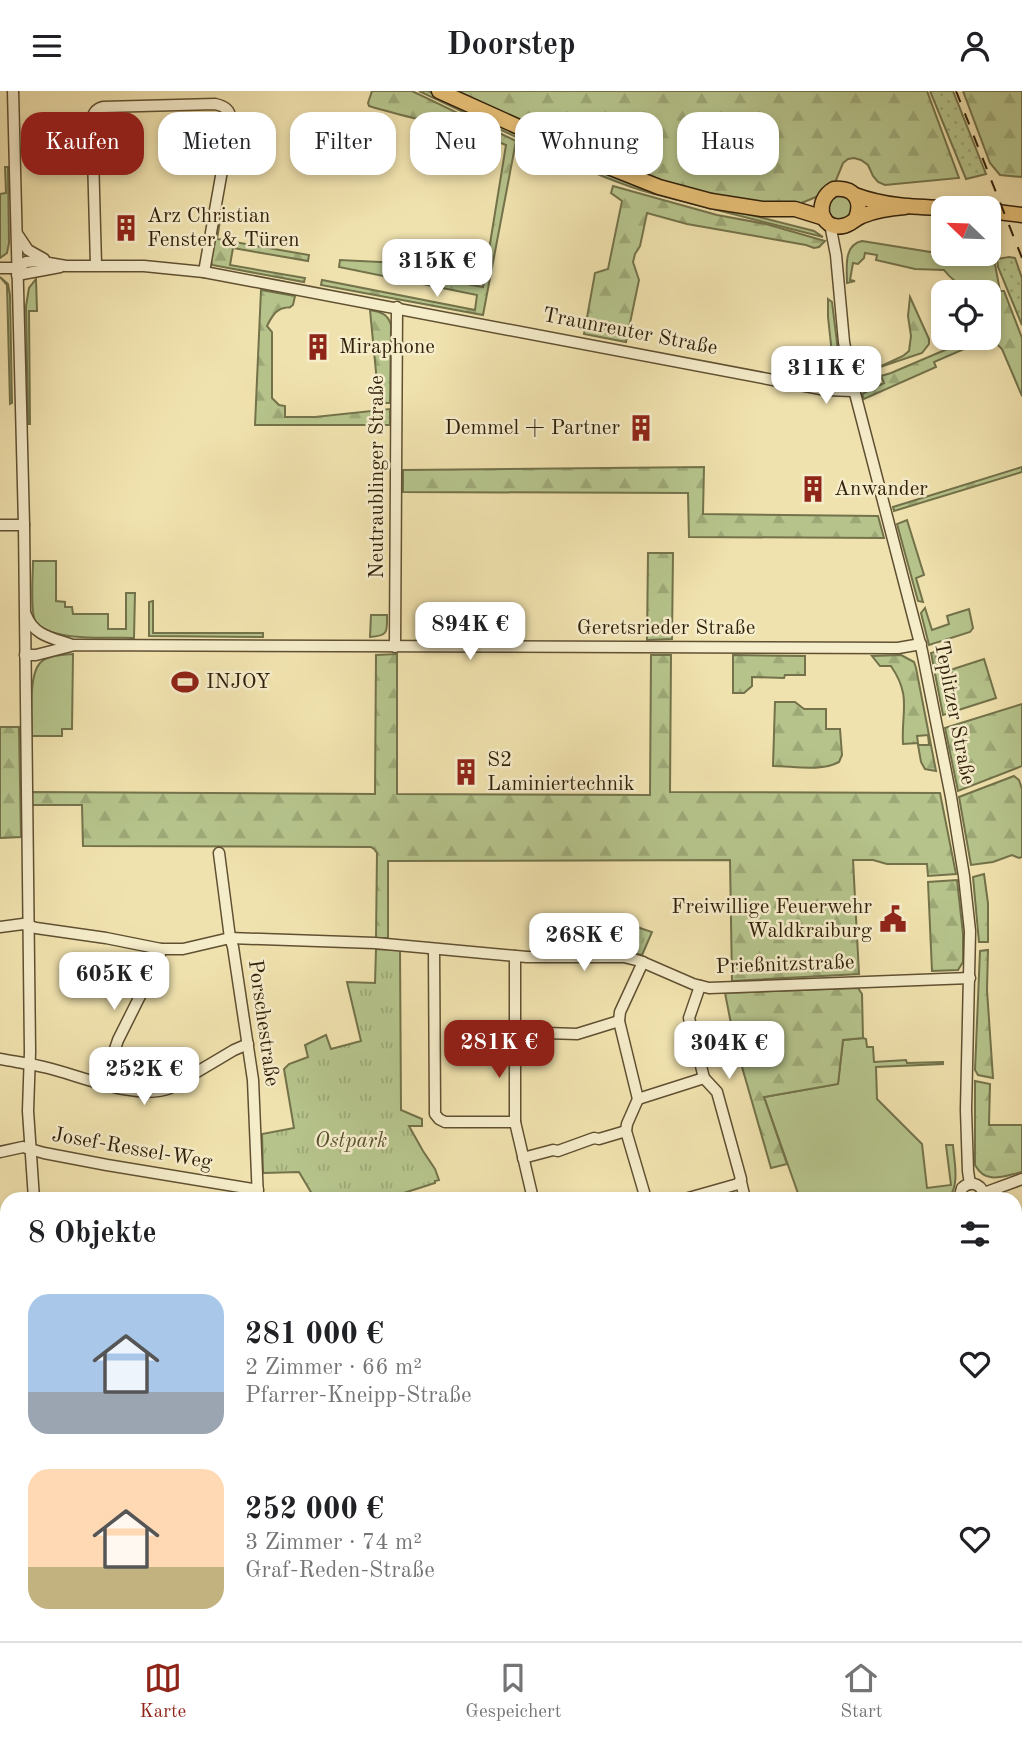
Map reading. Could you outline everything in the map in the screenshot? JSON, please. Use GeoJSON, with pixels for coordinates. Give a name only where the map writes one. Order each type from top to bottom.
{"type":"FeatureCollection","features":[{"type":"Feature","properties":{"kind":"main road"},"geometry":{"type":"LineString","coordinates":[[439,91],[601,164],[659,187],[711,201],[762,209],[795,209],[816,203],[839,188],[867,200],[905,207]]}},
{"type":"Feature","properties":{"kind":"main road"},"geometry":{"type":"LineString","coordinates":[[852,221],[859,209],[855,195]]}},
{"type":"Feature","properties":{"kind":"main road"},"geometry":{"type":"LineString","coordinates":[[823,198],[821,206],[827,221]]}},
{"type":"Feature","properties":{"kind":"main road"},"geometry":{"type":"LineString","coordinates":[[795,209],[841,227],[880,209],[931,208]]}},
{"type":"Feature","properties":{"kind":"main road"},"geometry":{"type":"LineString","coordinates":[[1001,212],[1022,215]]}},
{"type":"Feature","properties":{"kind":"street"},"geometry":{"type":"LineString","coordinates":[[13,91],[25,651],[30,1064],[28,1111],[34,1192]]}},
{"type":"Feature","properties":{"kind":"street"},"geometry":{"type":"LineString","coordinates":[[96,265],[94,113],[103,107],[215,104],[225,107],[231,114],[231,120],[204,272]]}},
{"type":"Feature","properties":{"kind":"street","name":"Teplitzer Straße"},"geometry":{"type":"LineString","coordinates":[[827,221],[836,259],[844,342],[854,391],[921,644],[966,889],[970,924],[966,1127],[970,1184]]}},
{"type":"Feature","properties":{"kind":"street","name":"Teplitzer Straße"},"geometry":{"type":"LineString","coordinates":[[836,259],[852,221]]}},
{"type":"Feature","properties":{"kind":"street","name":"Traunreuter Straße"},"geometry":{"type":"LineString","coordinates":[[16,233],[32,253],[62,264]]}},
{"type":"Feature","properties":{"kind":"street","name":"Traunreuter Straße"},"geometry":{"type":"LineString","coordinates":[[0,268],[26,274],[62,264],[154,266],[204,272],[814,388],[854,391]]}},
{"type":"Feature","properties":{"kind":"street","name":"Neutraublinger Straße"},"geometry":{"type":"LineString","coordinates":[[395,647],[397,307]]}},
{"type":"Feature","properties":{"kind":"street"},"geometry":{"type":"LineString","coordinates":[[0,525],[23,524]]}},
{"type":"Feature","properties":{"kind":"street","name":"Geretsrieder Straße"},"geometry":{"type":"LineString","coordinates":[[24,612],[32,627],[40,633],[69,645]]}},
{"type":"Feature","properties":{"kind":"street","name":"Geretsrieder Straße"},"geometry":{"type":"LineString","coordinates":[[25,651],[33,641],[40,640],[69,645],[395,647],[898,648],[921,644]]}},
{"type":"Feature","properties":{"kind":"street","name":"Geretsrieder Straße"},"geometry":{"type":"LineString","coordinates":[[25,681],[34,662],[69,645]]}},
{"type":"Feature","properties":{"kind":"street","name":"Porschestraße"},"geometry":{"type":"LineString","coordinates":[[219,853],[255,1104],[258,1192]]}},
{"type":"Feature","properties":{"kind":"street","name":"Prießnitzstraße"},"geometry":{"type":"LineString","coordinates":[[0,927],[28,925],[161,949],[183,949],[230,938],[375,943],[515,956],[624,957],[643,962],[700,986],[718,988],[970,978]]}},
{"type":"Feature","properties":{"kind":"street"},"geometry":{"type":"LineString","coordinates":[[103,1084],[113,1052],[161,949]]}},
{"type":"Feature","properties":{"kind":"street"},"geometry":{"type":"LineString","coordinates":[[434,949],[435,1114],[445,1122],[515,1122]]}},
{"type":"Feature","properties":{"kind":"street"},"geometry":{"type":"LineString","coordinates":[[515,956],[515,1122],[531,1192]]}},
{"type":"Feature","properties":{"kind":"street"},"geometry":{"type":"LineString","coordinates":[[643,962],[620,1012],[619,1021],[638,1099],[626,1131],[644,1192]]}},
{"type":"Feature","properties":{"kind":"street"},"geometry":{"type":"LineString","coordinates":[[700,986],[689,1016],[705,1078],[717,1092],[744,1192]]}},
{"type":"Feature","properties":{"kind":"street"},"geometry":{"type":"LineString","coordinates":[[514,1032],[578,1034],[619,1021]]}},
{"type":"Feature","properties":{"kind":"street"},"geometry":{"type":"LineString","coordinates":[[0,1059],[30,1064],[103,1084],[135,1090],[161,1091],[248,1044]]}},
{"type":"Feature","properties":{"kind":"street"},"geometry":{"type":"LineString","coordinates":[[638,1099],[705,1078]]}},
{"type":"Feature","properties":{"kind":"street"},"geometry":{"type":"LineString","coordinates":[[523,1158],[558,1151],[580,1142],[626,1131]]}},
{"type":"Feature","properties":{"kind":"street","name":"Josef-Ressel-Weg"},"geometry":{"type":"LineString","coordinates":[[0,1152],[23,1147],[243,1192]]}},
{"type":"Feature","properties":{"kind":"street"},"geometry":{"type":"LineString","coordinates":[[993,1192],[1022,1179]]}},
{"type":"Feature","properties":{"kind":"street"},"geometry":{"type":"LineString","coordinates":[[710,1192],[738,1184],[741,1180]]}},
{"type":"Feature","properties":{"kind":"street"},"geometry":{"type":"LineString","coordinates":[[961,1192],[962,1188],[970,1184],[978,1185],[982,1192]]}},
{"type":"Feature","properties":{"kind":"green space"},"geometry":{"type":"Polygon","coordinates":[[[372,91],[412,91],[456,112],[410,112],[410,117],[369,106],[372,91]]]}},
{"type":"Feature","properties":{"kind":"green space"},"geometry":{"type":"Polygon","coordinates":[[[419,91],[428,91],[475,112],[463,112],[419,91]]]}},
{"type":"Feature","properties":{"kind":"green space"},"geometry":{"type":"Polygon","coordinates":[[[449,91],[927,91],[959,178],[885,185],[878,182],[868,165],[854,158],[843,163],[834,185],[799,204],[740,201],[660,183],[642,175],[663,175],[663,112],[515,112],[515,120],[449,91]]]}},
{"type":"Feature","properties":{"kind":"green space"},"geometry":{"type":"Polygon","coordinates":[[[930,91],[953,91],[986,174],[966,179],[930,91]]]}},
{"type":"Feature","properties":{"kind":"green space"},"geometry":{"type":"Polygon","coordinates":[[[963,91],[1022,91],[1022,177],[1000,175],[990,163],[963,91]]]}},
{"type":"Feature","properties":{"kind":"green space"},"geometry":{"type":"Polygon","coordinates":[[[501,124],[515,130],[515,136],[501,130],[501,124]]]}},
{"type":"Feature","properties":{"kind":"green space"},"geometry":{"type":"Polygon","coordinates":[[[501,134],[515,141],[515,146],[483,315],[321,285],[322,280],[475,310],[477,295],[339,267],[340,260],[421,264],[452,272],[451,281],[483,287],[506,145],[501,143],[501,134]]]}},
{"type":"Feature","properties":{"kind":"green space"},"geometry":{"type":"Polygon","coordinates":[[[5,167],[8,167],[9,243],[7,253],[0,258],[0,194],[6,193],[5,167]]]}},
{"type":"Feature","properties":{"kind":"green space"},"geometry":{"type":"Polygon","coordinates":[[[601,175],[619,175],[656,191],[654,194],[601,175]]]}},
{"type":"Feature","properties":{"kind":"green space"},"geometry":{"type":"Polygon","coordinates":[[[613,186],[825,241],[814,248],[687,224],[647,213],[640,246],[633,262],[639,280],[626,342],[584,334],[595,273],[608,269],[622,201],[611,193],[613,186]]]}},
{"type":"Feature","properties":{"kind":"green space"},"geometry":{"type":"Polygon","coordinates":[[[656,191],[814,231],[823,237],[654,194],[656,191]]]}},
{"type":"Feature","properties":{"kind":"green space"},"geometry":{"type":"Polygon","coordinates":[[[840,196],[851,203],[852,208],[845,219],[840,220],[829,213],[828,208],[835,197],[840,196]]]}},
{"type":"Feature","properties":{"kind":"green space"},"geometry":{"type":"Polygon","coordinates":[[[219,208],[222,209],[217,239],[309,255],[308,261],[233,248],[230,265],[305,278],[304,282],[212,265],[219,208]]]}},
{"type":"Feature","properties":{"kind":"green space"},"geometry":{"type":"Polygon","coordinates":[[[862,241],[931,252],[931,266],[995,266],[998,280],[955,280],[944,270],[915,269],[876,260],[877,255],[865,253],[858,264],[853,263],[850,280],[855,281],[847,283],[849,252],[856,243],[862,241]]]}},
{"type":"Feature","properties":{"kind":"green space"},"geometry":{"type":"Polygon","coordinates":[[[1001,258],[1015,258],[1022,278],[1022,325],[998,267],[1001,266],[1001,258]]]}},
{"type":"Feature","properties":{"kind":"green space"},"geometry":{"type":"Polygon","coordinates":[[[0,277],[8,284],[10,295],[10,404],[7,285],[0,277]]]}},
{"type":"Feature","properties":{"kind":"green space"},"geometry":{"type":"Polygon","coordinates":[[[36,279],[37,311],[29,311],[28,424],[26,306],[29,288],[36,279]]]}},
{"type":"Feature","properties":{"kind":"green space"},"geometry":{"type":"Polygon","coordinates":[[[261,290],[295,296],[293,305],[278,311],[267,326],[272,332],[272,398],[279,405],[285,406],[285,417],[315,417],[390,409],[390,425],[255,425],[261,290]]]}},
{"type":"Feature","properties":{"kind":"green space"},"geometry":{"type":"Polygon","coordinates":[[[1001,291],[1004,291],[1022,338],[1022,396],[1002,349],[1001,291]]]}},
{"type":"Feature","properties":{"kind":"green space"},"geometry":{"type":"Polygon","coordinates":[[[910,297],[929,344],[922,353],[877,368],[909,351],[910,297]]]}},
{"type":"Feature","properties":{"kind":"green space"},"geometry":{"type":"Polygon","coordinates":[[[828,299],[832,302],[841,375],[840,380],[834,383],[799,376],[825,374],[833,363],[828,299]]]}},
{"type":"Feature","properties":{"kind":"green space"},"geometry":{"type":"Polygon","coordinates":[[[370,310],[384,314],[391,325],[390,403],[379,403],[370,310]]]}},
{"type":"Feature","properties":{"kind":"green space"},"geometry":{"type":"Polygon","coordinates":[[[945,350],[962,350],[934,362],[936,367],[864,399],[862,394],[884,383],[881,376],[945,350]]]}},
{"type":"Feature","properties":{"kind":"green space"},"geometry":{"type":"Polygon","coordinates":[[[704,467],[703,514],[878,516],[884,538],[689,537],[688,493],[403,492],[403,470],[704,467]]]}},
{"type":"Feature","properties":{"kind":"green space"},"geometry":{"type":"Polygon","coordinates":[[[1022,467],[1022,472],[894,511],[893,507],[1022,467]]]}},
{"type":"Feature","properties":{"kind":"green space"},"geometry":{"type":"Polygon","coordinates":[[[907,520],[924,575],[916,578],[923,602],[918,601],[897,524],[907,520]]]}},
{"type":"Feature","properties":{"kind":"green space"},"geometry":{"type":"Polygon","coordinates":[[[648,553],[673,553],[672,639],[647,640],[648,553]]]}},
{"type":"Feature","properties":{"kind":"green space"},"geometry":{"type":"Polygon","coordinates":[[[33,561],[56,561],[56,601],[65,602],[65,607],[72,607],[73,614],[108,614],[108,629],[126,629],[126,593],[135,593],[134,638],[65,635],[41,628],[35,621],[33,609],[33,561]]]}},
{"type":"Feature","properties":{"kind":"green space"},"geometry":{"type":"Polygon","coordinates":[[[153,601],[153,633],[263,633],[263,637],[149,636],[149,602],[153,601]]]}},
{"type":"Feature","properties":{"kind":"green space"},"geometry":{"type":"Polygon","coordinates":[[[925,608],[932,630],[949,624],[947,616],[969,609],[973,628],[970,632],[929,645],[921,613],[925,608]]]}},
{"type":"Feature","properties":{"kind":"green space"},"geometry":{"type":"Polygon","coordinates":[[[371,615],[387,615],[387,629],[384,634],[370,637],[371,615]]]}},
{"type":"Feature","properties":{"kind":"green space"},"geometry":{"type":"Polygon","coordinates":[[[935,652],[941,673],[984,659],[996,698],[943,715],[931,653],[935,652]]]}},
{"type":"Feature","properties":{"kind":"green space"},"geometry":{"type":"Polygon","coordinates":[[[73,654],[72,729],[62,729],[62,736],[32,736],[32,698],[36,669],[47,658],[73,654]]]}},
{"type":"Feature","properties":{"kind":"green space"},"geometry":{"type":"Polygon","coordinates":[[[397,654],[397,794],[650,795],[651,655],[671,655],[670,792],[940,793],[956,874],[928,876],[927,864],[887,864],[873,860],[853,860],[859,974],[732,981],[730,860],[388,861],[388,938],[376,938],[377,853],[371,847],[83,846],[82,805],[32,805],[31,792],[375,794],[376,655],[397,654]]]}},
{"type":"Feature","properties":{"kind":"green space"},"geometry":{"type":"Polygon","coordinates":[[[733,655],[805,656],[805,675],[785,675],[784,678],[752,677],[752,686],[744,693],[733,693],[733,655]]]}},
{"type":"Feature","properties":{"kind":"green space"},"geometry":{"type":"Polygon","coordinates":[[[901,655],[914,662],[916,668],[936,771],[925,769],[921,762],[918,745],[929,745],[928,735],[917,736],[918,743],[903,744],[904,704],[901,687],[891,666],[880,666],[872,656],[901,655]]]}},
{"type":"Feature","properties":{"kind":"green space"},"geometry":{"type":"Polygon","coordinates":[[[775,702],[795,702],[804,709],[826,709],[826,729],[840,729],[842,755],[839,762],[815,768],[773,766],[775,702]]]}},
{"type":"Feature","properties":{"kind":"green space"},"geometry":{"type":"Polygon","coordinates":[[[1022,704],[1022,766],[958,791],[945,728],[1022,704]]]}},
{"type":"Feature","properties":{"kind":"green space"},"geometry":{"type":"Polygon","coordinates":[[[0,727],[19,727],[21,837],[0,838],[0,727]]]}},
{"type":"Feature","properties":{"kind":"green space"},"geometry":{"type":"Polygon","coordinates":[[[1014,776],[1019,780],[1022,789],[1022,857],[1012,855],[993,862],[971,865],[959,797],[1014,776]]]}},
{"type":"Feature","properties":{"kind":"green space"},"geometry":{"type":"Polygon","coordinates":[[[984,874],[988,903],[988,942],[979,942],[973,877],[984,874]]]}},
{"type":"Feature","properties":{"kind":"green space"},"geometry":{"type":"Polygon","coordinates":[[[957,880],[963,962],[958,970],[932,971],[928,882],[957,880]]]}},
{"type":"Feature","properties":{"kind":"green space"},"geometry":{"type":"Polygon","coordinates":[[[634,926],[652,932],[642,955],[623,951],[623,927],[634,926]]]}},
{"type":"Feature","properties":{"kind":"green space","name":"Ostpark"},"geometry":{"type":"Polygon","coordinates":[[[376,949],[400,950],[401,1110],[422,1119],[422,1126],[409,1126],[439,1180],[407,1192],[311,1192],[299,1172],[263,1173],[262,1134],[294,1128],[284,1069],[289,1064],[308,1057],[305,1045],[326,1035],[331,1049],[361,1041],[347,982],[375,983],[376,949]]]}},
{"type":"Feature","properties":{"kind":"green space"},"geometry":{"type":"Polygon","coordinates":[[[988,950],[987,990],[993,1078],[978,1075],[975,1070],[980,951],[988,950]]]}},
{"type":"Feature","properties":{"kind":"green space"},"geometry":{"type":"Polygon","coordinates":[[[858,988],[862,994],[863,1038],[843,1040],[838,1084],[764,1097],[787,1164],[771,1168],[734,1039],[725,993],[858,988]]]}},
{"type":"Feature","properties":{"kind":"green space"},"geometry":{"type":"Polygon","coordinates":[[[866,1039],[867,1047],[873,1047],[874,1062],[943,1062],[876,1067],[877,1099],[922,1144],[927,1188],[951,1185],[946,1145],[953,1145],[955,1179],[952,1192],[798,1192],[764,1097],[838,1084],[843,1040],[866,1039]]]}},
{"type":"Feature","properties":{"kind":"green space"},"geometry":{"type":"Polygon","coordinates":[[[975,1081],[990,1084],[989,1125],[1022,1125],[1022,1172],[990,1177],[979,1171],[975,1165],[975,1081]]]}},
{"type":"Feature","properties":{"kind":"railway"},"geometry":{"type":"LineString","coordinates":[[956,91],[1022,258]]}},
{"type":"Feature","properties":{"kind":"place","name":"Arz Christian Fenster & Türen"},"geometry":{"type":"Point","coordinates":[126,228]}},
{"type":"Feature","properties":{"kind":"place","name":"Miraphone"},"geometry":{"type":"Point","coordinates":[318,347]}},
{"type":"Feature","properties":{"kind":"place","name":"Demmel + Partner"},"geometry":{"type":"Point","coordinates":[641,428]}},
{"type":"Feature","properties":{"kind":"place","name":"Anwander"},"geometry":{"type":"Point","coordinates":[813,489]}},
{"type":"Feature","properties":{"kind":"place","name":"INJOY"},"geometry":{"type":"Point","coordinates":[185,682]}},
{"type":"Feature","properties":{"kind":"place","name":"S2 Laminiertechnik"},"geometry":{"type":"Point","coordinates":[466,772]}},
{"type":"Feature","properties":{"kind":"place","name":"Freiwillige Feuerwehr Waldkraiburg"},"geometry":{"type":"Point","coordinates":[893,919]}}]}
